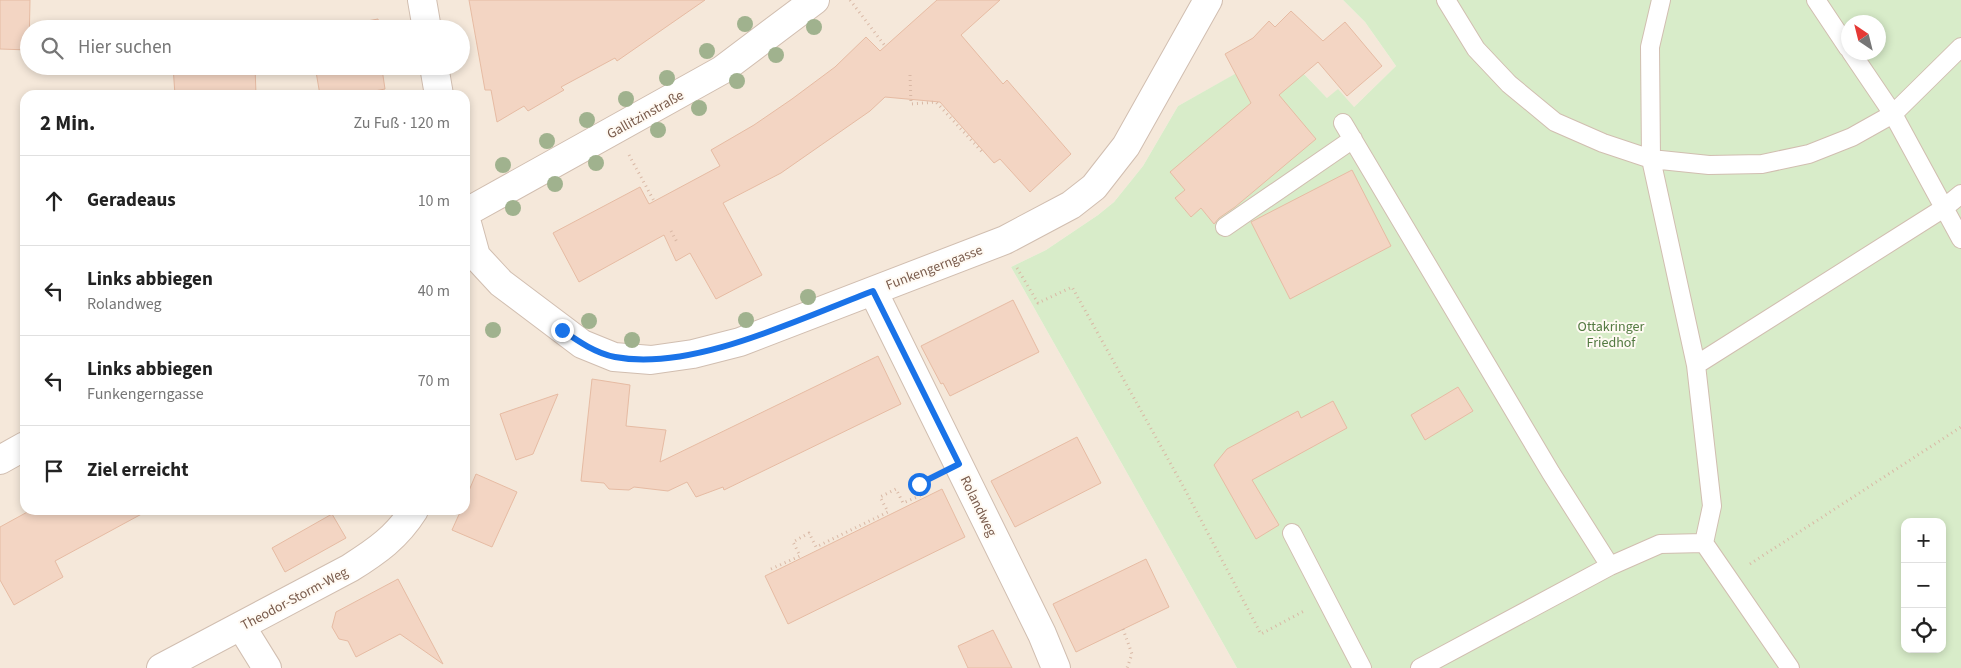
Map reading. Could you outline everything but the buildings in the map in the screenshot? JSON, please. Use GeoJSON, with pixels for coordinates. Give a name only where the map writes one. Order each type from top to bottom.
{"type":"FeatureCollection","features":[{"type":"Feature","properties":{"kind":"street"},"geometry":{"type":"LineString","coordinates":[[422,0],[425,20]]}},
{"type":"Feature","properties":{"kind":"street","name":"Gallitzinstraße"},"geometry":{"type":"LineString","coordinates":[[470,212],[722,70],[815,0]]}},
{"type":"Feature","properties":{"kind":"street","name":"Funkengerngasse"},"geometry":{"type":"LineString","coordinates":[[470,234],[476,256],[502,283],[582,344],[614,357],[651,360],[693,354],[740,342],[1005,240],[1071,205],[1094,187],[1126,146],[1208,0]]}},
{"type":"Feature","properties":{"kind":"street"},"geometry":{"type":"LineString","coordinates":[[436,75],[438,90]]}},
{"type":"Feature","properties":{"kind":"street","name":"Rolandweg"},"geometry":{"type":"LineString","coordinates":[[873,291],[1042,634],[1056,668]]}},
{"type":"Feature","properties":{"kind":"street"},"geometry":{"type":"LineString","coordinates":[[0,460],[20,449]]}},
{"type":"Feature","properties":{"kind":"street","name":"Theodor-Storm-Weg"},"geometry":{"type":"LineString","coordinates":[[160,668],[350,568],[380,549],[404,525],[411,515]]}},
{"type":"Feature","properties":{"kind":"street"},"geometry":{"type":"LineString","coordinates":[[241,626],[267,668]]}},
{"type":"Feature","properties":{"kind":"lane"},"geometry":{"type":"LineString","coordinates":[[1446,0],[1476,49],[1509,84],[1555,122],[1603,144],[1651,160],[1709,165],[1762,164],[1809,154],[1852,137],[1893,114],[1961,47]]}},
{"type":"Feature","properties":{"kind":"lane"},"geometry":{"type":"LineString","coordinates":[[1661,0],[1650,47],[1651,160],[1696,365],[1712,506],[1704,543],[1790,668]]}},
{"type":"Feature","properties":{"kind":"lane"},"geometry":{"type":"LineString","coordinates":[[1816,0],[1841,38]]}},
{"type":"Feature","properties":{"kind":"lane"},"geometry":{"type":"LineString","coordinates":[[1856,60],[1893,114],[1961,239]]}},
{"type":"Feature","properties":{"kind":"lane"},"geometry":{"type":"LineString","coordinates":[[1343,123],[1546,465],[1610,566]]}},
{"type":"Feature","properties":{"kind":"lane"},"geometry":{"type":"LineString","coordinates":[[1225,227],[1352,139]]}},
{"type":"Feature","properties":{"kind":"lane"},"geometry":{"type":"LineString","coordinates":[[1696,365],[1944,208],[1961,194]]}},
{"type":"Feature","properties":{"kind":"lane"},"geometry":{"type":"LineString","coordinates":[[1292,533],[1362,668]]}},
{"type":"Feature","properties":{"kind":"lane"},"geometry":{"type":"LineString","coordinates":[[1420,668],[1610,566],[1660,544],[1704,543]]}},
{"type":"Feature","properties":{"kind":"path"},"geometry":{"type":"LineString","coordinates":[[850,0],[885,46]]}},
{"type":"Feature","properties":{"kind":"path"},"geometry":{"type":"LineString","coordinates":[[910,75],[911,104],[936,102],[983,153]]}},
{"type":"Feature","properties":{"kind":"path"},"geometry":{"type":"LineString","coordinates":[[616,130],[654,200]]}},
{"type":"Feature","properties":{"kind":"path"},"geometry":{"type":"LineString","coordinates":[[671,231],[678,244]]}},
{"type":"Feature","properties":{"kind":"path"},"geometry":{"type":"LineString","coordinates":[[1015,264],[1038,303],[1072,286],[1183,486],[1261,634],[1327,599]]}},
{"type":"Feature","properties":{"kind":"path"},"geometry":{"type":"LineString","coordinates":[[1728,579],[1961,427]]}},
{"type":"Feature","properties":{"kind":"path"},"geometry":{"type":"LineString","coordinates":[[771,570],[800,556],[793,542],[810,533],[816,547],[888,512],[880,497],[896,489],[903,503],[924,494],[919,484],[959,464]]}},
{"type":"Feature","properties":{"kind":"path"},"geometry":{"type":"LineString","coordinates":[[1123,629],[1132,654],[1127,668]]}},
{"type":"Feature","properties":{"kind":"shaded area"},"geometry":{"type":"Polygon","coordinates":[[[0,0],[1343,0],[1365,22],[1396,66],[1354,107],[1327,98],[1304,74],[1250,66],[1178,106],[1143,166],[1114,202],[1046,250],[1011,267],[1237,668],[0,668],[0,0]]]}},
{"type":"Feature","properties":{"kind":"green space","name":"Ottakringer Friedhof"},"geometry":{"type":"Polygon","coordinates":[[[1343,0],[1961,0],[1961,668],[1237,668],[1011,267],[1046,250],[1114,202],[1143,166],[1178,106],[1249,66],[1304,74],[1327,98],[1338,89],[1354,107],[1396,66],[1365,22],[1343,0]]]}},
{"type":"Feature","properties":{"kind":"route"},"geometry":{"type":"LineString","coordinates":[[562,330],[582,344],[614,357],[651,360],[693,354],[740,342],[873,291],[959,464],[919,484]]}}]}
